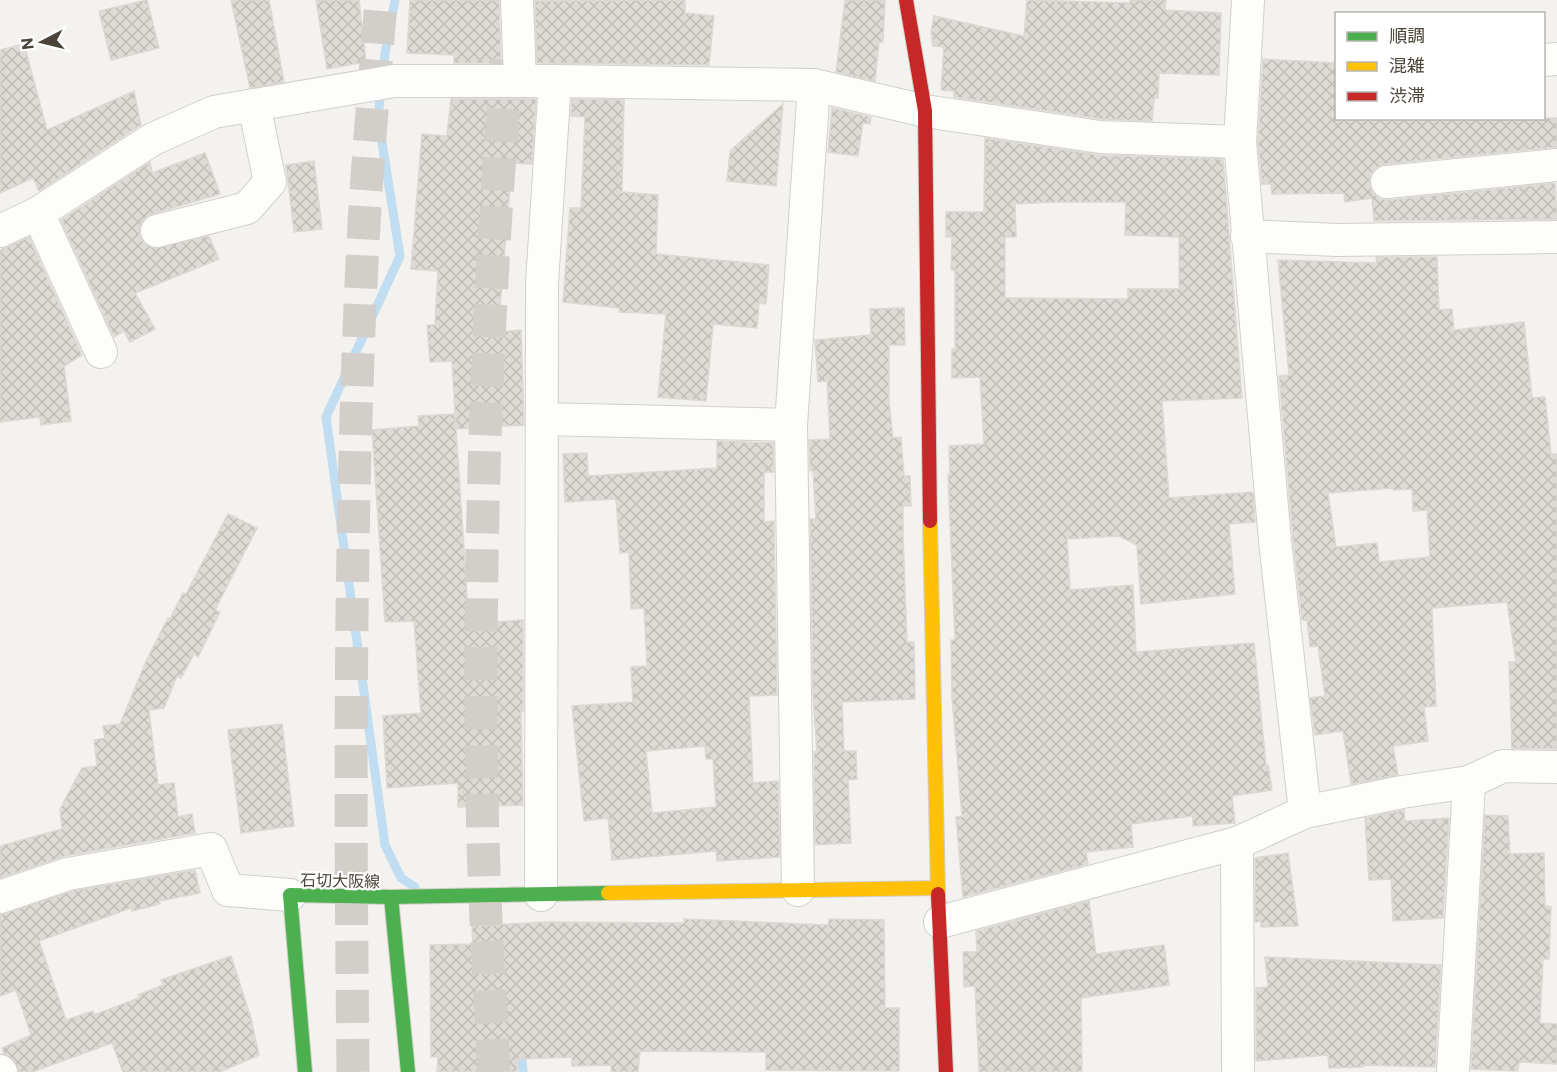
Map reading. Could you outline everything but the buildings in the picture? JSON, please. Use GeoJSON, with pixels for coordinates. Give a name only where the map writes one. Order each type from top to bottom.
{"type":"FeatureCollection","features":[{"type":"Feature","properties":{"kind":"street"},"geometry":{"type":"LineString","coordinates":[[517,0],[520,81]]}},
{"type":"Feature","properties":{"kind":"street"},"geometry":{"type":"LineString","coordinates":[[906,0],[925,111],[929,487],[938,888],[946,1072]]}},
{"type":"Feature","properties":{"kind":"street"},"geometry":{"type":"LineString","coordinates":[[1248,0],[1240,142],[1275,541],[1305,812]]}},
{"type":"Feature","properties":{"kind":"street"},"geometry":{"type":"LineString","coordinates":[[0,231],[38,213],[153,138],[214,112],[394,81],[814,85],[925,111],[1100,137],[1240,142]]}},
{"type":"Feature","properties":{"kind":"street"},"geometry":{"type":"LineString","coordinates":[[541,895],[542,283],[555,81]]}},
{"type":"Feature","properties":{"kind":"street"},"geometry":{"type":"LineString","coordinates":[[798,890],[791,426],[814,85]]}},
{"type":"Feature","properties":{"kind":"street"},"geometry":{"type":"LineString","coordinates":[[157,231],[247,208],[270,182],[254,105]]}},
{"type":"Feature","properties":{"kind":"street"},"geometry":{"type":"LineString","coordinates":[[1387,182],[1557,165]]}},
{"type":"Feature","properties":{"kind":"street"},"geometry":{"type":"LineString","coordinates":[[38,213],[100,352]]}},
{"type":"Feature","properties":{"kind":"street"},"geometry":{"type":"LineString","coordinates":[[1247,236],[1337,240],[1557,237]]}},
{"type":"Feature","properties":{"kind":"street"},"geometry":{"type":"LineString","coordinates":[[542,419],[791,426]]}},
{"type":"Feature","properties":{"kind":"street"},"geometry":{"type":"LineString","coordinates":[[940,922],[1237,843],[1305,812],[1402,792],[1469,782],[1503,766],[1557,767]]}},
{"type":"Feature","properties":{"kind":"street"},"geometry":{"type":"LineString","coordinates":[[1453,1072],[1469,782]]}},
{"type":"Feature","properties":{"kind":"street"},"geometry":{"type":"LineString","coordinates":[[1237,843],[1238,1072]]}},
{"type":"Feature","properties":{"kind":"street"},"geometry":{"type":"LineString","coordinates":[[0,897],[68,874],[211,849],[228,890],[290,895]]}},
{"type":"Feature","properties":{"kind":"street"},"geometry":{"type":"LineString","coordinates":[[392,897],[938,888]]}},
{"type":"Feature","properties":{"kind":"street","name":"石切大阪線"},"geometry":{"type":"LineString","coordinates":[[305,1072],[290,895],[392,897],[408,1072]]}},
{"type":"Feature","properties":{"kind":"waterway"},"geometry":{"type":"LineString","coordinates":[[395,0],[385,54],[378,117],[400,256],[326,417],[385,845],[401,878],[415,887]]}},
{"type":"Feature","properties":{"kind":"waterway"},"geometry":{"type":"LineString","coordinates":[[482,906],[494,912],[501,935]]}},
{"type":"Feature","properties":{"kind":"waterway"},"geometry":{"type":"LineString","coordinates":[[521,1049],[523,1072]]}},
{"type":"Feature","properties":{"kind":"tunnel"},"geometry":{"type":"LineString","coordinates":[[353,1072],[351,761],[355,450],[365,212],[381,0]]}},
{"type":"Feature","properties":{"kind":"tunnel"},"geometry":{"type":"LineString","coordinates":[[494,1072],[483,825],[481,606],[489,329],[508,53]]}},
{"type":"Feature","properties":{"kind":"traffic: fast"},"geometry":{"type":"LineString","coordinates":[[305,1072],[290,895],[391,897],[608,893]]}},
{"type":"Feature","properties":{"kind":"traffic: fast"},"geometry":{"type":"LineString","coordinates":[[391,897],[408,1072]]}},
{"type":"Feature","properties":{"kind":"traffic: slow"},"geometry":{"type":"LineString","coordinates":[[930,521],[938,894]]}},
{"type":"Feature","properties":{"kind":"traffic: slow"},"geometry":{"type":"LineString","coordinates":[[608,893],[938,888]]}},
{"type":"Feature","properties":{"kind":"traffic: jam"},"geometry":{"type":"LineString","coordinates":[[906,0],[925,111],[930,521]]}},
{"type":"Feature","properties":{"kind":"traffic: jam"},"geometry":{"type":"LineString","coordinates":[[938,894],[946,1072]]}}]}
